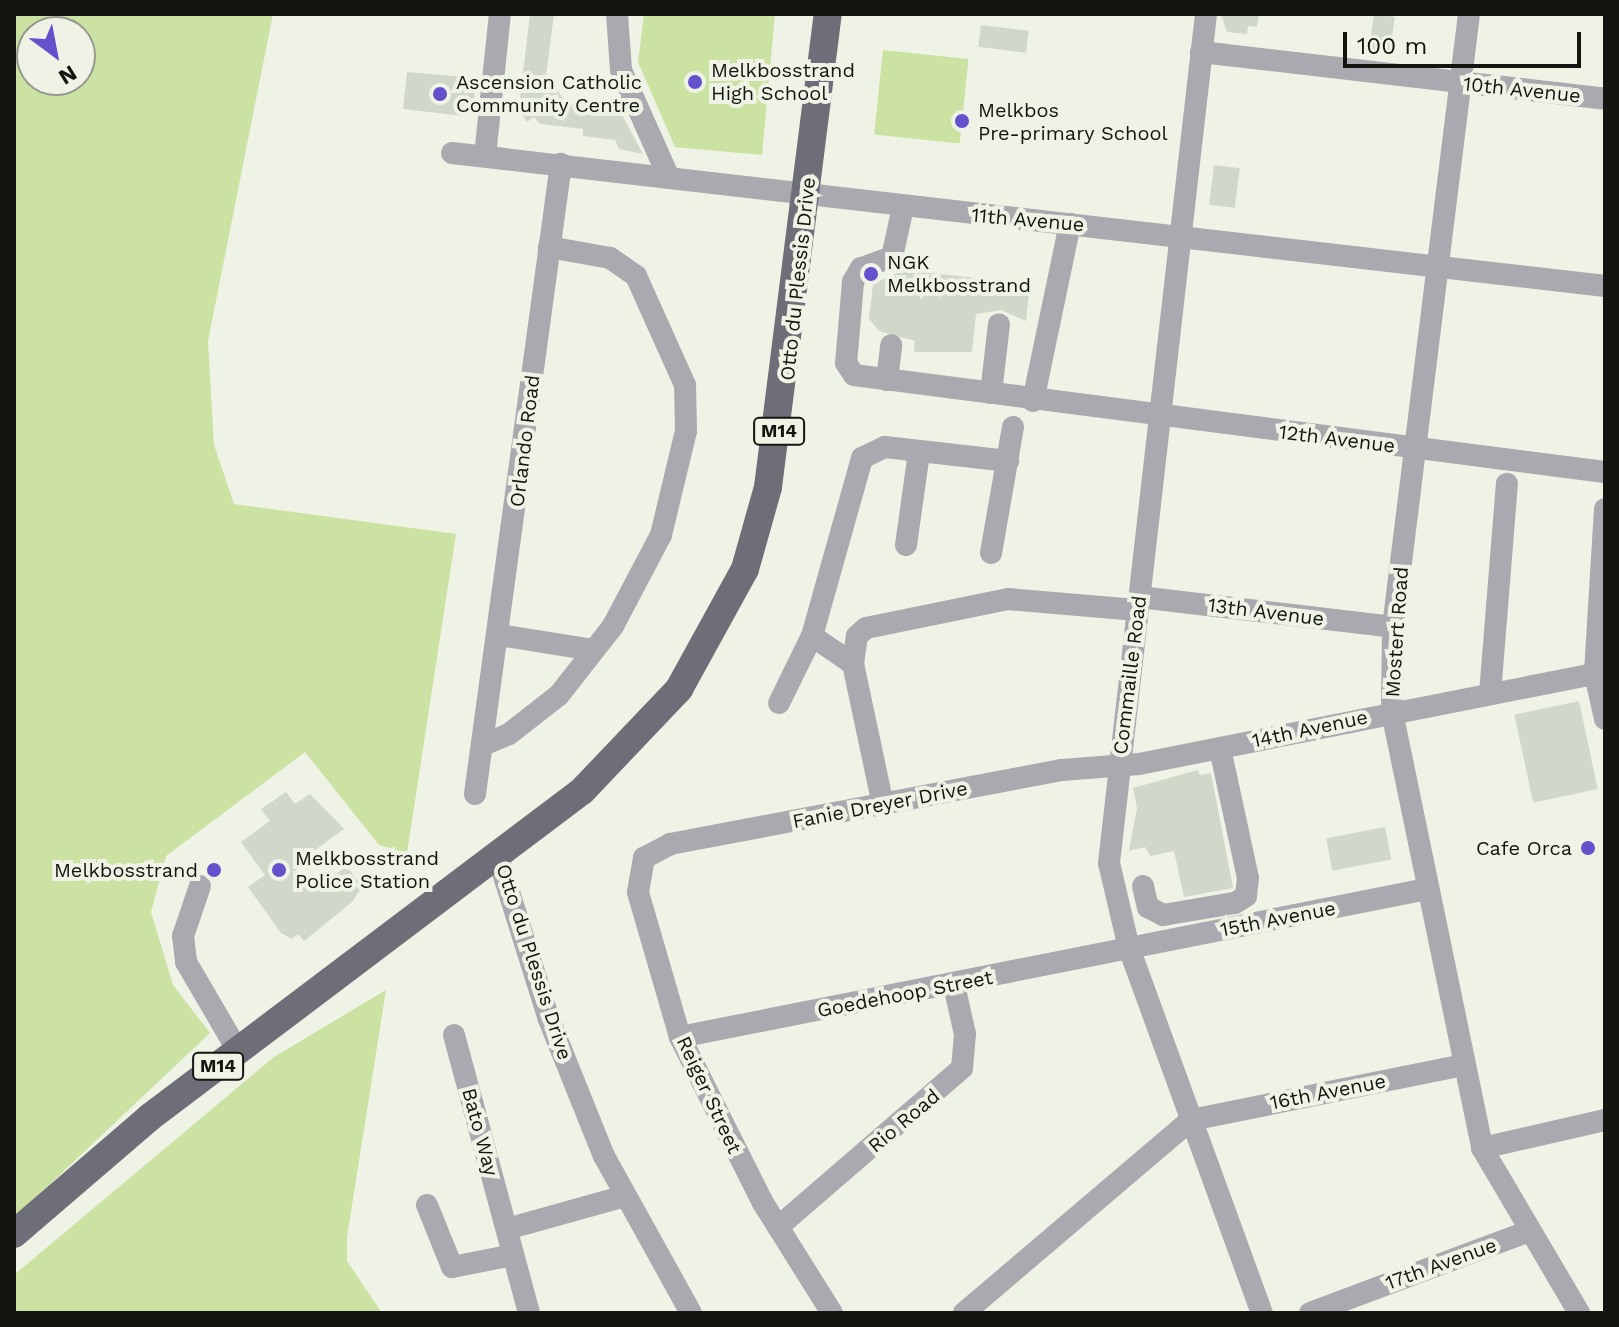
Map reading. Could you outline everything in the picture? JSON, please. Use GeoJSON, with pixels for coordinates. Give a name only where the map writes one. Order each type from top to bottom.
{"type":"FeatureCollection","features":[{"type":"Feature","properties":{"kind":"main road","name":"Otto du Plessis Drive"},"geometry":{"type":"LineString","coordinates":[[498,857],[582,791],[648,727],[707,646],[745,569],[784,404],[828,14]]}},
{"type":"Feature","properties":{"kind":"main road","name":"M14"},"geometry":{"type":"LineString","coordinates":[[14,1234],[238,1051],[498,857]]}},
{"type":"Feature","properties":{"kind":"street"},"geometry":{"type":"LineString","coordinates":[[485,156],[500,14]]}},
{"type":"Feature","properties":{"kind":"street"},"geometry":{"type":"LineString","coordinates":[[617,14],[621,70],[669,178]]}},
{"type":"Feature","properties":{"kind":"street","name":"Commaille Road"},"geometry":{"type":"LineString","coordinates":[[1206,14],[1109,863],[1129,948],[1262,1313]]}},
{"type":"Feature","properties":{"kind":"street","name":"Mostert Road"},"geometry":{"type":"LineString","coordinates":[[1469,14],[1393,627],[1392,712],[1482,1148],[1527,1232],[1579,1313]]}},
{"type":"Feature","properties":{"kind":"street","name":"10th Avenue"},"geometry":{"type":"LineString","coordinates":[[1201,52],[1605,99]]}},
{"type":"Feature","properties":{"kind":"street","name":"11th Avenue"},"geometry":{"type":"LineString","coordinates":[[452,153],[1605,286]]}},
{"type":"Feature","properties":{"kind":"street","name":"Orlando Road"},"geometry":{"type":"LineString","coordinates":[[475,794],[561,164]]}},
{"type":"Feature","properties":{"kind":"street","name":"12th Avenue"},"geometry":{"type":"LineString","coordinates":[[903,207],[892,257],[861,268],[853,282],[847,368],[858,377],[991,393],[1069,407],[1605,472]]}},
{"type":"Feature","properties":{"kind":"street"},"geometry":{"type":"LineString","coordinates":[[1033,401],[1070,224]]}},
{"type":"Feature","properties":{"kind":"street"},"geometry":{"type":"LineString","coordinates":[[483,745],[509,734],[559,695],[594,650],[661,535],[686,431],[685,385],[645,293],[625,265],[549,247]]}},
{"type":"Feature","properties":{"kind":"street"},"geometry":{"type":"LineString","coordinates":[[991,393],[999,324]]}},
{"type":"Feature","properties":{"kind":"street"},"geometry":{"type":"LineString","coordinates":[[887,380],[891,345]]}},
{"type":"Feature","properties":{"kind":"street"},"geometry":{"type":"LineString","coordinates":[[991,553],[1013,427]]}},
{"type":"Feature","properties":{"kind":"street"},"geometry":{"type":"LineString","coordinates":[[779,703],[812,636],[862,458],[885,447],[1008,461]]}},
{"type":"Feature","properties":{"kind":"street"},"geometry":{"type":"LineString","coordinates":[[906,545],[919,453]]}},
{"type":"Feature","properties":{"kind":"street"},"geometry":{"type":"LineString","coordinates":[[1490,694],[1507,484]]}},
{"type":"Feature","properties":{"kind":"street"},"geometry":{"type":"LineString","coordinates":[[1605,509],[1595,674],[1605,719]]}},
{"type":"Feature","properties":{"kind":"street","name":"13th Avenue"},"geometry":{"type":"LineString","coordinates":[[853,664],[857,636],[879,623],[1008,599],[1138,604],[1393,627]]}},
{"type":"Feature","properties":{"kind":"street"},"geometry":{"type":"LineString","coordinates":[[499,635],[594,650]]}},
{"type":"Feature","properties":{"kind":"street"},"geometry":{"type":"LineString","coordinates":[[812,636],[853,664],[883,805]]}},
{"type":"Feature","properties":{"kind":"street","name":"14th Avenue"},"geometry":{"type":"LineString","coordinates":[[1119,763],[1220,748],[1595,674]]}},
{"type":"Feature","properties":{"kind":"street"},"geometry":{"type":"LineString","coordinates":[[1143,886],[1148,907],[1163,915],[1235,903],[1246,896],[1248,878],[1220,748]]}},
{"type":"Feature","properties":{"kind":"street","name":"Fanie Dreyer Drive"},"geometry":{"type":"LineString","coordinates":[[644,858],[670,844],[1119,763]]}},
{"type":"Feature","properties":{"kind":"street","name":"Otto du Plessis Drive"},"geometry":{"type":"LineString","coordinates":[[498,857],[548,1017],[625,1196],[691,1313]]}},
{"type":"Feature","properties":{"kind":"street","name":"Reiger Street"},"geometry":{"type":"LineString","coordinates":[[644,858],[638,892],[680,1037],[778,1227],[832,1313]]}},
{"type":"Feature","properties":{"kind":"street"},"geometry":{"type":"LineString","coordinates":[[200,886],[183,936],[186,962],[238,1051]]}},
{"type":"Feature","properties":{"kind":"street","name":"15th Avenue"},"geometry":{"type":"LineString","coordinates":[[1129,948],[1427,889]]}},
{"type":"Feature","properties":{"kind":"street","name":"Goedehoop Street"},"geometry":{"type":"LineString","coordinates":[[680,1037],[1129,948]]}},
{"type":"Feature","properties":{"kind":"street","name":"Rio Road"},"geometry":{"type":"LineString","coordinates":[[778,1227],[962,1068],[965,1034],[954,985]]}},
{"type":"Feature","properties":{"kind":"street","name":"Bato Way"},"geometry":{"type":"LineString","coordinates":[[454,1035],[529,1313]]}},
{"type":"Feature","properties":{"kind":"street","name":"16th Avenue"},"geometry":{"type":"LineString","coordinates":[[1191,1120],[1464,1065]]}},
{"type":"Feature","properties":{"kind":"street"},"geometry":{"type":"LineString","coordinates":[[964,1313],[1191,1120]]}},
{"type":"Feature","properties":{"kind":"street"},"geometry":{"type":"LineString","coordinates":[[1482,1148],[1605,1120]]}},
{"type":"Feature","properties":{"kind":"street"},"geometry":{"type":"LineString","coordinates":[[507,1229],[625,1196]]}},
{"type":"Feature","properties":{"kind":"street"},"geometry":{"type":"LineString","coordinates":[[427,1205],[452,1267],[513,1255]]}},
{"type":"Feature","properties":{"kind":"street","name":"17th Avenue"},"geometry":{"type":"LineString","coordinates":[[1310,1313],[1527,1232]]}},
{"type":"Feature","properties":{"kind":"green space"},"geometry":{"type":"Polygon","coordinates":[[[14,14],[273,14],[208,341],[214,445],[234,504],[456,534],[407,853],[379,845],[305,752],[166,856],[151,912],[173,985],[210,1033],[14,1218],[14,14]]]}},
{"type":"Feature","properties":{"kind":"green space","name":"Melkbosstrand High School"},"geometry":{"type":"Polygon","coordinates":[[[644,14],[775,14],[762,155],[675,147],[638,62],[644,14]]]}},
{"type":"Feature","properties":{"kind":"green space"},"geometry":{"type":"Polygon","coordinates":[[[883,50],[969,59],[960,144],[874,135],[883,50]]]}},
{"type":"Feature","properties":{"kind":"green space"},"geometry":{"type":"Polygon","coordinates":[[[386,990],[347,1237],[347,1261],[382,1313],[14,1313],[14,1275],[274,1057],[386,990]]]}},
{"type":"Feature","properties":{"kind":"building"},"geometry":{"type":"Polygon","coordinates":[[[530,14],[554,14],[546,76],[568,104],[607,108],[615,102],[643,154],[619,149],[615,140],[583,136],[583,129],[540,124],[534,117],[527,122],[519,111],[526,106],[520,98],[530,14]]]}},
{"type":"Feature","properties":{"kind":"building"},"geometry":{"type":"Polygon","coordinates":[[[1221,14],[1259,14],[1257,27],[1248,26],[1247,34],[1227,32],[1221,14]]]}},
{"type":"Feature","properties":{"kind":"building"},"geometry":{"type":"Polygon","coordinates":[[[1374,14],[1395,17],[1390,52],[1369,49],[1374,14]]]}},
{"type":"Feature","properties":{"kind":"building"},"geometry":{"type":"Polygon","coordinates":[[[981,25],[1029,31],[1026,53],[978,47],[981,25]]]}},
{"type":"Feature","properties":{"kind":"building","name":"Ascension Catholic Community Centre"},"geometry":{"type":"Polygon","coordinates":[[[407,72],[476,78],[473,110],[465,109],[464,116],[403,109],[407,72]]]}},
{"type":"Feature","properties":{"kind":"building"},"geometry":{"type":"Polygon","coordinates":[[[1214,165],[1240,168],[1235,208],[1209,205],[1214,165]]]}},
{"type":"Feature","properties":{"kind":"building"},"geometry":{"type":"Polygon","coordinates":[[[904,270],[1030,284],[1026,321],[1001,310],[976,314],[972,352],[914,352],[915,341],[879,331],[869,319],[873,284],[904,270]]]}},
{"type":"Feature","properties":{"kind":"building"},"geometry":{"type":"Polygon","coordinates":[[[1579,701],[1598,789],[1533,803],[1514,715],[1579,701]]]}},
{"type":"Feature","properties":{"kind":"building"},"geometry":{"type":"Polygon","coordinates":[[[1198,770],[1200,775],[1211,773],[1233,888],[1184,897],[1174,851],[1150,856],[1145,847],[1129,851],[1137,808],[1133,788],[1198,770]]]}},
{"type":"Feature","properties":{"kind":"building","name":"Melkbosstrand Police Station"},"geometry":{"type":"Polygon","coordinates":[[[286,792],[295,804],[310,794],[344,829],[293,866],[312,892],[347,866],[362,887],[352,902],[304,941],[298,934],[292,939],[281,933],[248,887],[265,875],[241,842],[270,821],[261,809],[286,792]]]}},
{"type":"Feature","properties":{"kind":"building"},"geometry":{"type":"Polygon","coordinates":[[[1385,827],[1391,859],[1332,871],[1326,838],[1385,827]]]}},
{"type":"Feature","properties":{"kind":"place","name":"Melkbosstrand High School"},"geometry":{"type":"Point","coordinates":[695,82]}},
{"type":"Feature","properties":{"kind":"place","name":"Ascension Catholic Community Centre"},"geometry":{"type":"Point","coordinates":[440,94]}},
{"type":"Feature","properties":{"kind":"place","name":"Melkbos Pre-primary School"},"geometry":{"type":"Point","coordinates":[962,121]}},
{"type":"Feature","properties":{"kind":"place","name":"NGK Melkbosstrand"},"geometry":{"type":"Point","coordinates":[871,274]}},
{"type":"Feature","properties":{"kind":"place","name":"Cafe Orca"},"geometry":{"type":"Point","coordinates":[1588,848]}},
{"type":"Feature","properties":{"kind":"place","name":"Melkbosstrand"},"geometry":{"type":"Point","coordinates":[214,870]}},
{"type":"Feature","properties":{"kind":"place","name":"Melkbosstrand Police Station"},"geometry":{"type":"Point","coordinates":[279,870]}}]}
